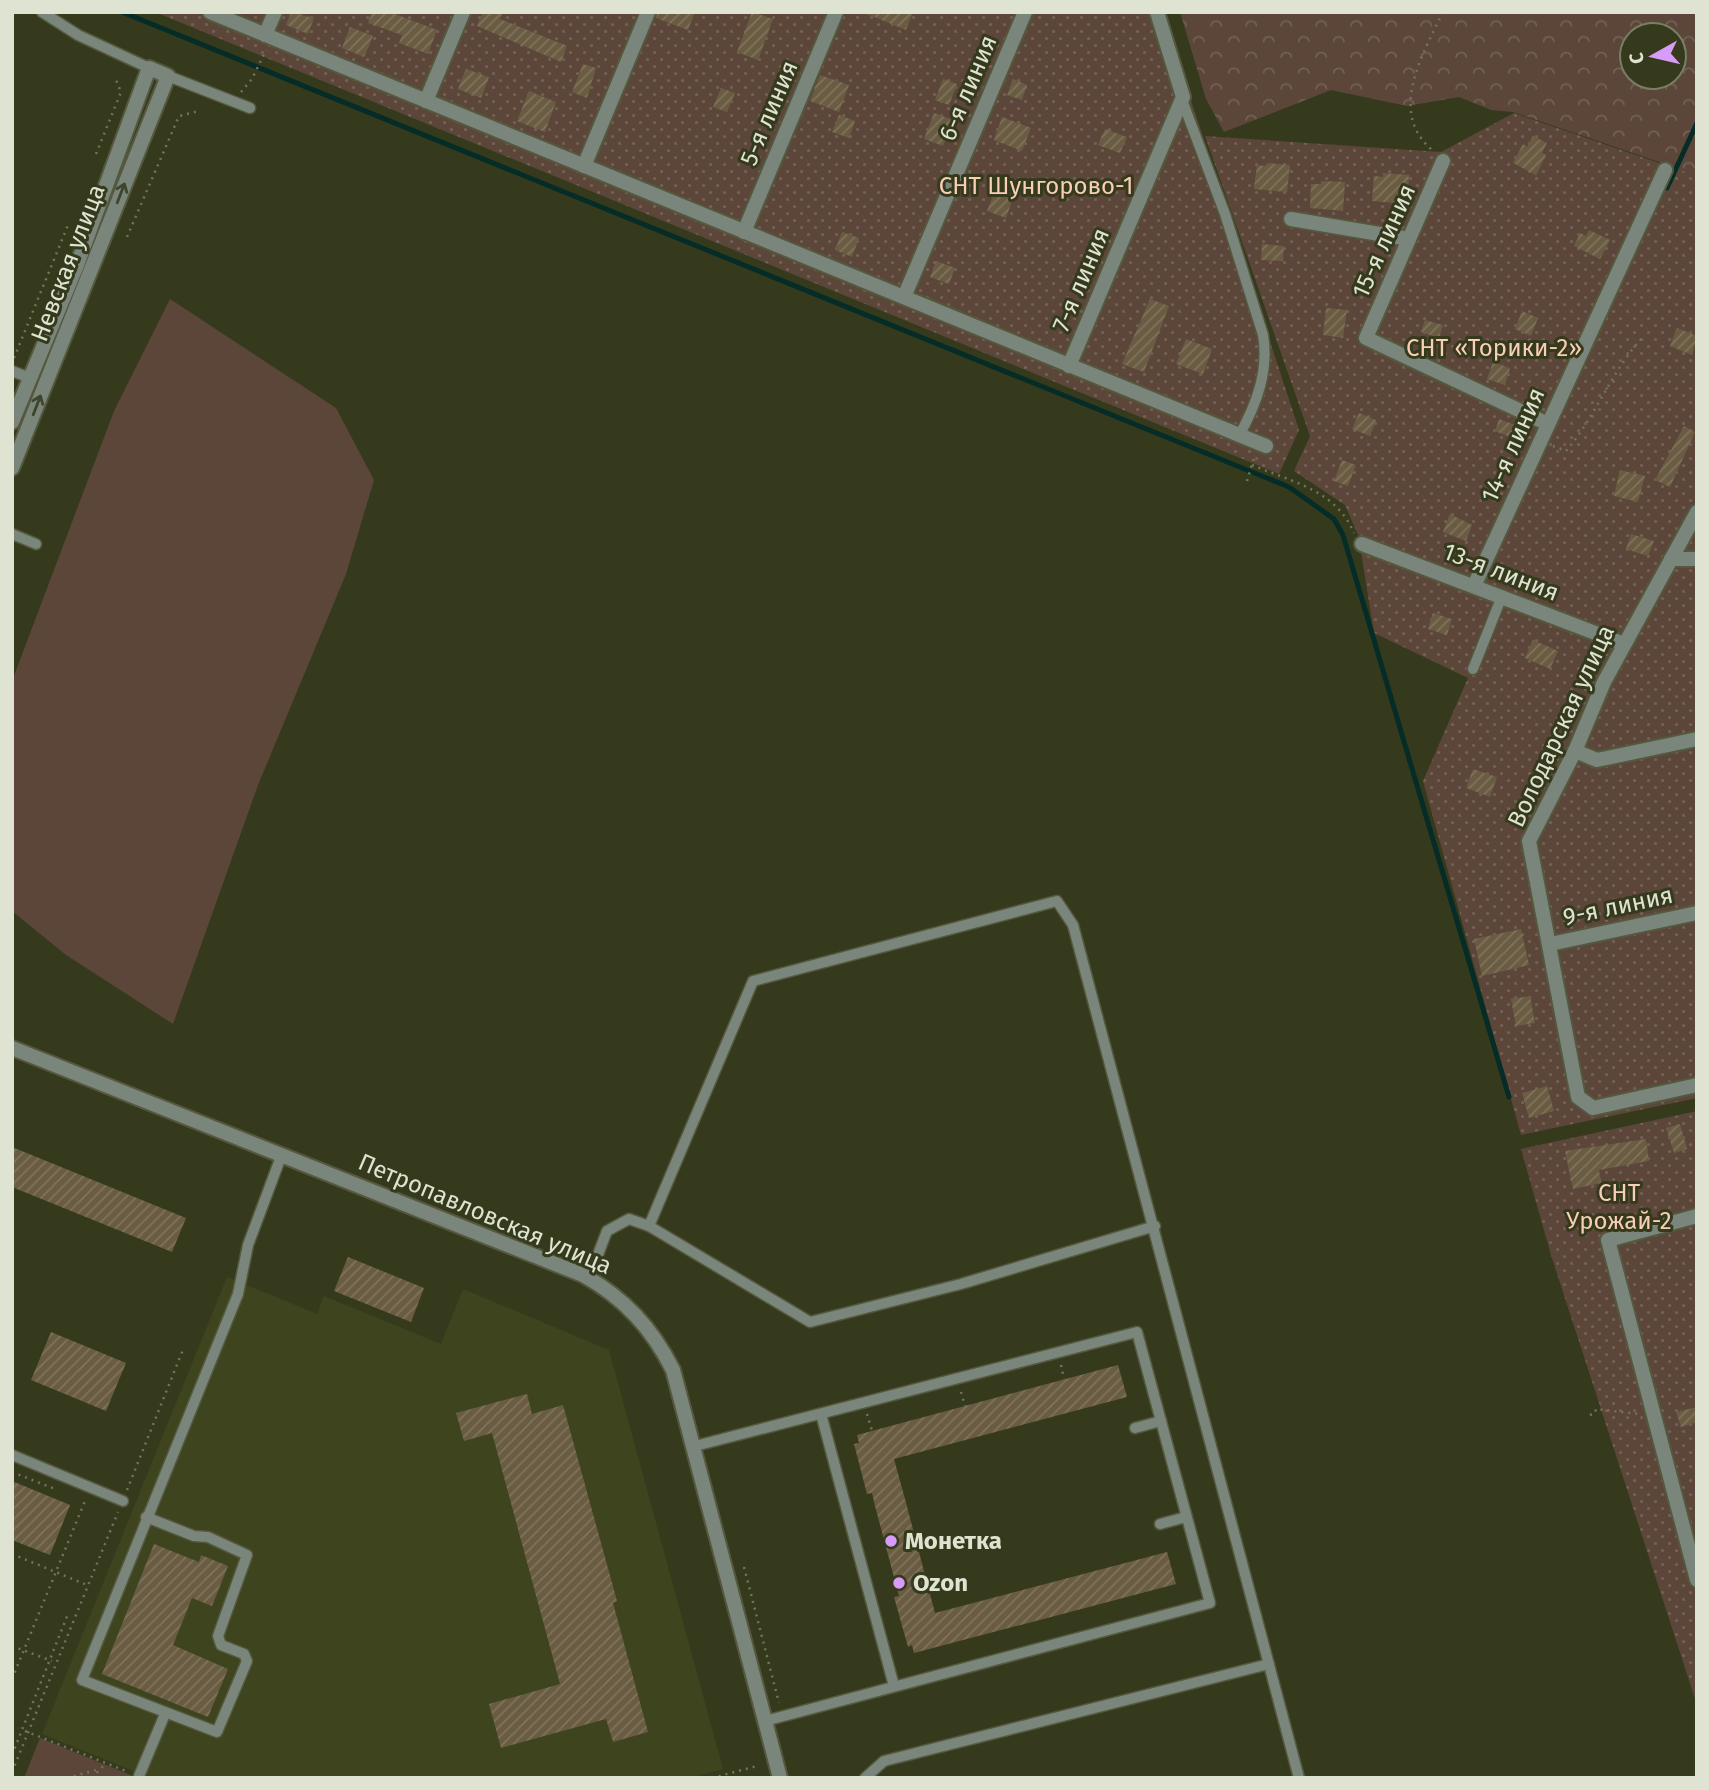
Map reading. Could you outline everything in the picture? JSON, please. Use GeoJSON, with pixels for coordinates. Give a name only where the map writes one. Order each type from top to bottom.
{"type":"FeatureCollection","features":[{"type":"Feature","properties":{"kind":"street"},"geometry":{"type":"LineString","coordinates":[[210,12],[1266,446]]}},
{"type":"Feature","properties":{"kind":"street"},"geometry":{"type":"LineString","coordinates":[[265,35],[275,12]]}},
{"type":"Feature","properties":{"kind":"street"},"geometry":{"type":"LineString","coordinates":[[426,101],[463,12]]}},
{"type":"Feature","properties":{"kind":"street"},"geometry":{"type":"LineString","coordinates":[[584,166],[648,12]]}},
{"type":"Feature","properties":{"kind":"street","name":"5-я линия"},"geometry":{"type":"LineString","coordinates":[[744,232],[836,12]]}},
{"type":"Feature","properties":{"kind":"street","name":"6-я линия"},"geometry":{"type":"LineString","coordinates":[[904,297],[1025,12]]}},
{"type":"Feature","properties":{"kind":"street"},"geometry":{"type":"LineString","coordinates":[[1157,12],[1183,98]]}},
{"type":"Feature","properties":{"kind":"street"},"geometry":{"type":"LineString","coordinates":[[149,68],[168,76]]}},
{"type":"Feature","properties":{"kind":"street","name":"Невская улица"},"geometry":{"type":"LineString","coordinates":[[12,422],[140,100],[149,68]]}},
{"type":"Feature","properties":{"kind":"street","name":"Невская улица"},"geometry":{"type":"LineString","coordinates":[[12,468],[168,76]]}},
{"type":"Feature","properties":{"kind":"street","name":"7-я линия"},"geometry":{"type":"LineString","coordinates":[[1069,366],[1183,98]]}},
{"type":"Feature","properties":{"kind":"street","name":"15-я линия"},"geometry":{"type":"LineString","coordinates":[[1443,161],[1366,338],[1548,424]]}},
{"type":"Feature","properties":{"kind":"street","name":"14-я линия"},"geometry":{"type":"LineString","coordinates":[[1474,586],[1665,170]]}},
{"type":"Feature","properties":{"kind":"street"},"geometry":{"type":"LineString","coordinates":[[1291,219],[1409,240]]}},
{"type":"Feature","properties":{"kind":"street","name":"Володарская улица"},"geometry":{"type":"LineString","coordinates":[[1697,512],[1624,644],[1575,751],[1529,841],[1578,1097],[1593,1108],[1697,1085]]}},
{"type":"Feature","properties":{"kind":"street","name":"13-я линия"},"geometry":{"type":"LineString","coordinates":[[1357,542],[1624,644]]}},
{"type":"Feature","properties":{"kind":"street"},"geometry":{"type":"LineString","coordinates":[[1671,559],[1697,559]]}},
{"type":"Feature","properties":{"kind":"street"},"geometry":{"type":"LineString","coordinates":[[1575,751],[1597,760],[1697,739]]}},
{"type":"Feature","properties":{"kind":"street","name":"9-я линия"},"geometry":{"type":"LineString","coordinates":[[1550,944],[1697,913]]}},
{"type":"Feature","properties":{"kind":"street","name":"Петропавловская улица"},"geometry":{"type":"LineString","coordinates":[[12,1048],[589,1278],[616,1294],[662,1348],[673,1370],[780,1778]]}},
{"type":"Feature","properties":{"kind":"street"},"geometry":{"type":"LineString","coordinates":[[1697,1216],[1608,1240],[1697,1580]]}},
{"type":"Feature","properties":{"kind":"lane"},"geometry":{"type":"LineString","coordinates":[[42,12],[78,36],[149,68]]}},
{"type":"Feature","properties":{"kind":"lane"},"geometry":{"type":"LineString","coordinates":[[168,76],[250,108]]}},
{"type":"Feature","properties":{"kind":"lane"},"geometry":{"type":"LineString","coordinates":[[1183,98],[1225,214],[1264,335],[1264,372],[1251,414],[1240,434]]}},
{"type":"Feature","properties":{"kind":"lane"},"geometry":{"type":"LineString","coordinates":[[12,371],[30,378]]}},
{"type":"Feature","properties":{"kind":"lane"},"geometry":{"type":"LineString","coordinates":[[12,534],[36,544]]}},
{"type":"Feature","properties":{"kind":"lane"},"geometry":{"type":"LineString","coordinates":[[1473,669],[1502,596]]}},
{"type":"Feature","properties":{"kind":"lane"},"geometry":{"type":"LineString","coordinates":[[649,1226],[753,981],[1057,901],[1073,925],[1299,1778]]}},
{"type":"Feature","properties":{"kind":"lane"},"geometry":{"type":"LineString","coordinates":[[146,1517],[194,1536],[208,1537],[247,1555],[218,1636],[221,1646],[244,1654],[247,1661],[220,1730],[209,1731],[82,1680],[146,1517],[238,1294],[248,1245],[282,1154]]}},
{"type":"Feature","properties":{"kind":"lane"},"geometry":{"type":"LineString","coordinates":[[589,1278],[607,1231],[628,1219],[649,1226],[810,1322],[961,1283],[1154,1226]]}},
{"type":"Feature","properties":{"kind":"lane"},"geometry":{"type":"LineString","coordinates":[[695,1446],[1137,1332],[1210,1603],[765,1721]]}},
{"type":"Feature","properties":{"kind":"lane"},"geometry":{"type":"LineString","coordinates":[[821,1414],[894,1686]]}},
{"type":"Feature","properties":{"kind":"lane"},"geometry":{"type":"LineString","coordinates":[[1135,1428],[1161,1421]]}},
{"type":"Feature","properties":{"kind":"lane"},"geometry":{"type":"LineString","coordinates":[[12,1455],[123,1501]]}},
{"type":"Feature","properties":{"kind":"lane"},"geometry":{"type":"LineString","coordinates":[[1160,1524],[1186,1517]]}},
{"type":"Feature","properties":{"kind":"lane"},"geometry":{"type":"LineString","coordinates":[[865,1778],[884,1761],[1269,1664]]}},
{"type":"Feature","properties":{"kind":"lane"},"geometry":{"type":"LineString","coordinates":[[139,1776],[165,1714]]}},
{"type":"Feature","properties":{"kind":"path"},"geometry":{"type":"LineString","coordinates":[[1443,12],[1412,85],[1410,110],[1412,125],[1419,138],[1443,161]]}},
{"type":"Feature","properties":{"kind":"path"},"geometry":{"type":"LineString","coordinates":[[240,94],[252,79],[262,57]]}},
{"type":"Feature","properties":{"kind":"path"},"geometry":{"type":"LineString","coordinates":[[96,154],[121,93],[116,80]]}},
{"type":"Feature","properties":{"kind":"path"},"geometry":{"type":"LineString","coordinates":[[127,237],[179,116],[199,111]]}},
{"type":"Feature","properties":{"kind":"path"},"geometry":{"type":"LineString","coordinates":[[12,362],[68,225]]}},
{"type":"Feature","properties":{"kind":"path"},"geometry":{"type":"LineString","coordinates":[[1540,440],[1566,451],[1581,434],[1628,354],[1642,338]]}},
{"type":"Feature","properties":{"kind":"path"},"geometry":{"type":"LineString","coordinates":[[1247,481],[1253,465],[1279,476],[1291,477],[1335,504],[1347,517],[1357,542]]}},
{"type":"Feature","properties":{"kind":"path"},"geometry":{"type":"LineString","coordinates":[[12,1772],[26,1731],[184,1348]]}},
{"type":"Feature","properties":{"kind":"path"},"geometry":{"type":"LineString","coordinates":[[1060,1362],[1065,1380]]}},
{"type":"Feature","properties":{"kind":"path"},"geometry":{"type":"LineString","coordinates":[[960,1389],[965,1406]]}},
{"type":"Feature","properties":{"kind":"path"},"geometry":{"type":"LineString","coordinates":[[1590,1415],[1596,1409],[1612,1409],[1634,1415],[1653,1412]]}},
{"type":"Feature","properties":{"kind":"path"},"geometry":{"type":"LineString","coordinates":[[867,1415],[872,1431]]}},
{"type":"Feature","properties":{"kind":"path"},"geometry":{"type":"LineString","coordinates":[[12,1679],[85,1501]]}},
{"type":"Feature","properties":{"kind":"path"},"geometry":{"type":"LineString","coordinates":[[12,1554],[88,1585]]}},
{"type":"Feature","properties":{"kind":"path"},"geometry":{"type":"LineString","coordinates":[[744,1567],[780,1708]]}},
{"type":"Feature","properties":{"kind":"path"},"geometry":{"type":"LineString","coordinates":[[12,1755],[68,1614]]}},
{"type":"Feature","properties":{"kind":"path"},"geometry":{"type":"LineString","coordinates":[[12,1646],[56,1662]]}},
{"type":"Feature","properties":{"kind":"path"},"geometry":{"type":"LineString","coordinates":[[12,1726],[19,1728]]}},
{"type":"Feature","properties":{"kind":"path"},"geometry":{"type":"LineString","coordinates":[[26,1731],[139,1776]]}},
{"type":"Feature","properties":{"kind":"path"},"geometry":{"type":"LineString","coordinates":[[92,1778],[97,1776],[106,1763]]}},
{"type":"Feature","properties":{"kind":"path"},"geometry":{"type":"LineString","coordinates":[[712,1778],[757,1766]]}},
{"type":"Feature","properties":{"kind":"path"},"geometry":{"type":"LineString","coordinates":[[67,1778],[100,1769]]}},
{"type":"Feature","properties":{"kind":"shaded area"},"geometry":{"type":"Polygon","coordinates":[[[227,1277],[317,1314],[324,1296],[441,1344],[463,1289],[609,1350],[723,1769],[690,1778],[151,1778],[42,1734],[227,1277]]]}},
{"type":"Feature","properties":{"kind":"green space","name":"СНТ Шунгорово-1"},"geometry":{"type":"Polygon","coordinates":[[[155,12],[1162,12],[1299,430],[1279,474],[155,12]]]}},
{"type":"Feature","properties":{"kind":"green space"},"geometry":{"type":"Polygon","coordinates":[[[1180,12],[1697,12],[1697,173],[1665,245],[1662,163],[1513,112],[1491,110],[1459,97],[1407,106],[1331,90],[1224,132],[1206,99],[1180,12]]]}},
{"type":"Feature","properties":{"kind":"green space","name":"СНТ «Торики-2»"},"geometry":{"type":"Polygon","coordinates":[[[1514,113],[1697,176],[1697,1098],[1521,1135],[1423,781],[1468,678],[1374,633],[1362,544],[1345,505],[1294,471],[1310,436],[1205,136],[1441,152],[1514,113]]]}},
{"type":"Feature","properties":{"kind":"green space"},"geometry":{"type":"Polygon","coordinates":[[[170,299],[336,408],[374,480],[346,574],[258,785],[173,1024],[66,955],[12,911],[12,681],[114,411],[170,299]]]}},
{"type":"Feature","properties":{"kind":"green space","name":"СНТ Урожай-2"},"geometry":{"type":"Polygon","coordinates":[[[1697,1111],[1697,1705],[1551,1255],[1521,1149],[1697,1111]]]}},
{"type":"Feature","properties":{"kind":"green space"},"geometry":{"type":"Polygon","coordinates":[[[40,1738],[138,1778],[24,1778],[40,1738]]]}},
{"type":"Feature","properties":{"kind":"building"},"geometry":{"type":"Polygon","coordinates":[[[291,12],[314,18],[308,34],[286,25],[291,12]]]}},
{"type":"Feature","properties":{"kind":"building"},"geometry":{"type":"Polygon","coordinates":[[[372,12],[390,12],[437,30],[428,54],[399,43],[402,35],[368,23],[372,12]]]}},
{"type":"Feature","properties":{"kind":"building"},"geometry":{"type":"Polygon","coordinates":[[[483,12],[503,12],[500,19],[567,46],[561,62],[477,26],[483,12]]]}},
{"type":"Feature","properties":{"kind":"building"},"geometry":{"type":"Polygon","coordinates":[[[657,12],[695,12],[688,30],[656,18],[657,12]]]}},
{"type":"Feature","properties":{"kind":"building"},"geometry":{"type":"Polygon","coordinates":[[[752,12],[773,19],[758,60],[737,52],[752,12]]]}},
{"type":"Feature","properties":{"kind":"building"},"geometry":{"type":"Polygon","coordinates":[[[862,12],[913,12],[906,30],[862,12]]]}},
{"type":"Feature","properties":{"kind":"building"},"geometry":{"type":"Polygon","coordinates":[[[350,27],[373,36],[364,57],[342,48],[350,27]]]}},
{"type":"Feature","properties":{"kind":"building"},"geometry":{"type":"Polygon","coordinates":[[[583,64],[596,68],[587,98],[572,92],[583,64]]]}},
{"type":"Feature","properties":{"kind":"building"},"geometry":{"type":"Polygon","coordinates":[[[466,69],[489,77],[481,98],[458,89],[466,69]]]}},
{"type":"Feature","properties":{"kind":"building"},"geometry":{"type":"Polygon","coordinates":[[[820,75],[849,85],[839,112],[810,101],[820,75]]]}},
{"type":"Feature","properties":{"kind":"building"},"geometry":{"type":"Polygon","coordinates":[[[943,79],[957,84],[949,105],[935,100],[943,79]]]}},
{"type":"Feature","properties":{"kind":"building"},"geometry":{"type":"Polygon","coordinates":[[[1013,79],[1027,85],[1022,100],[1007,95],[1013,79]]]}},
{"type":"Feature","properties":{"kind":"building"},"geometry":{"type":"Polygon","coordinates":[[[721,88],[735,93],[727,112],[713,107],[721,88]]]}},
{"type":"Feature","properties":{"kind":"building"},"geometry":{"type":"Polygon","coordinates":[[[529,91],[556,102],[545,132],[517,121],[529,91]]]}},
{"type":"Feature","properties":{"kind":"building"},"geometry":{"type":"Polygon","coordinates":[[[934,113],[953,120],[943,146],[924,139],[934,113]]]}},
{"type":"Feature","properties":{"kind":"building"},"geometry":{"type":"Polygon","coordinates":[[[839,115],[855,121],[849,138],[832,132],[839,115]]]}},
{"type":"Feature","properties":{"kind":"building"},"geometry":{"type":"Polygon","coordinates":[[[1002,117],[1031,128],[1022,151],[994,140],[1002,117]]]}},
{"type":"Feature","properties":{"kind":"building"},"geometry":{"type":"Polygon","coordinates":[[[1105,129],[1127,137],[1120,153],[1098,145],[1105,129]]]}},
{"type":"Feature","properties":{"kind":"building"},"geometry":{"type":"Polygon","coordinates":[[[1533,136],[1547,143],[1542,153],[1546,155],[1536,175],[1513,163],[1523,144],[1527,147],[1533,136]]]}},
{"type":"Feature","properties":{"kind":"building"},"geometry":{"type":"Polygon","coordinates":[[[1267,163],[1290,165],[1287,192],[1254,189],[1257,165],[1266,166],[1267,163]]]}},
{"type":"Feature","properties":{"kind":"building"},"geometry":{"type":"Polygon","coordinates":[[[1383,173],[1409,175],[1407,204],[1372,201],[1374,176],[1383,177],[1383,173]]]}},
{"type":"Feature","properties":{"kind":"building"},"geometry":{"type":"Polygon","coordinates":[[[1321,181],[1345,182],[1343,211],[1310,208],[1311,184],[1321,184],[1321,181]]]}},
{"type":"Feature","properties":{"kind":"building"},"geometry":{"type":"Polygon","coordinates":[[[996,188],[1014,195],[1006,218],[987,211],[996,188]]]}},
{"type":"Feature","properties":{"kind":"building"},"geometry":{"type":"Polygon","coordinates":[[[1589,230],[1610,240],[1600,259],[1574,246],[1580,233],[1586,236],[1589,230]]]}},
{"type":"Feature","properties":{"kind":"building"},"geometry":{"type":"Polygon","coordinates":[[[842,232],[859,238],[852,257],[835,250],[842,232]]]}},
{"type":"Feature","properties":{"kind":"building"},"geometry":{"type":"Polygon","coordinates":[[[1262,244],[1284,246],[1283,261],[1261,260],[1262,244]]]}},
{"type":"Feature","properties":{"kind":"building"},"geometry":{"type":"Polygon","coordinates":[[[936,261],[955,268],[949,284],[930,277],[936,261]]]}},
{"type":"Feature","properties":{"kind":"building"},"geometry":{"type":"Polygon","coordinates":[[[1150,299],[1169,306],[1144,372],[1122,364],[1150,299]]]}},
{"type":"Feature","properties":{"kind":"building"},"geometry":{"type":"Polygon","coordinates":[[[1326,308],[1347,310],[1343,338],[1323,335],[1326,308]]]}},
{"type":"Feature","properties":{"kind":"building"},"geometry":{"type":"Polygon","coordinates":[[[1522,311],[1538,318],[1531,336],[1515,329],[1522,311]]]}},
{"type":"Feature","properties":{"kind":"building"},"geometry":{"type":"Polygon","coordinates":[[[1425,320],[1443,325],[1439,338],[1421,332],[1425,320]]]}},
{"type":"Feature","properties":{"kind":"building"},"geometry":{"type":"Polygon","coordinates":[[[1677,328],[1697,336],[1692,355],[1670,346],[1677,328]]]}},
{"type":"Feature","properties":{"kind":"building"},"geometry":{"type":"Polygon","coordinates":[[[1186,339],[1212,349],[1203,374],[1176,364],[1186,339]]]}},
{"type":"Feature","properties":{"kind":"building"},"geometry":{"type":"Polygon","coordinates":[[[1493,362],[1510,368],[1505,385],[1487,379],[1493,362]]]}},
{"type":"Feature","properties":{"kind":"building"},"geometry":{"type":"Polygon","coordinates":[[[1359,413],[1376,420],[1370,436],[1352,429],[1359,413]]]}},
{"type":"Feature","properties":{"kind":"building"},"geometry":{"type":"Polygon","coordinates":[[[1499,419],[1518,426],[1513,438],[1495,431],[1499,419]]]}},
{"type":"Feature","properties":{"kind":"building"},"geometry":{"type":"Polygon","coordinates":[[[1684,426],[1695,432],[1670,487],[1655,480],[1684,426]]]}},
{"type":"Feature","properties":{"kind":"building"},"geometry":{"type":"Polygon","coordinates":[[[1342,460],[1356,465],[1348,486],[1334,481],[1342,460]]]}},
{"type":"Feature","properties":{"kind":"building"},"geometry":{"type":"Polygon","coordinates":[[[1620,470],[1645,476],[1638,502],[1614,496],[1620,470]]]}},
{"type":"Feature","properties":{"kind":"building"},"geometry":{"type":"Polygon","coordinates":[[[1450,514],[1472,525],[1466,541],[1443,532],[1450,514]]]}},
{"type":"Feature","properties":{"kind":"building"},"geometry":{"type":"Polygon","coordinates":[[[1631,534],[1654,541],[1648,556],[1626,549],[1631,534]]]}},
{"type":"Feature","properties":{"kind":"building"},"geometry":{"type":"Polygon","coordinates":[[[1433,613],[1452,619],[1447,635],[1428,629],[1433,613]]]}},
{"type":"Feature","properties":{"kind":"building"},"geometry":{"type":"Polygon","coordinates":[[[1533,640],[1558,651],[1550,669],[1525,658],[1533,640]]]}},
{"type":"Feature","properties":{"kind":"building"},"geometry":{"type":"Polygon","coordinates":[[[1473,769],[1497,777],[1490,797],[1466,788],[1473,769]]]}},
{"type":"Feature","properties":{"kind":"building"},"geometry":{"type":"Polygon","coordinates":[[[1521,929],[1529,965],[1482,976],[1474,939],[1521,929]]]}},
{"type":"Feature","properties":{"kind":"building"},"geometry":{"type":"Polygon","coordinates":[[[1530,996],[1535,1023],[1516,1026],[1511,999],[1530,996]]]}},
{"type":"Feature","properties":{"kind":"building"},"geometry":{"type":"Polygon","coordinates":[[[1547,1086],[1554,1111],[1529,1118],[1522,1093],[1547,1086]]]}},
{"type":"Feature","properties":{"kind":"building"},"geometry":{"type":"Polygon","coordinates":[[[1680,1124],[1687,1149],[1674,1153],[1666,1128],[1680,1124]]]}},
{"type":"Feature","properties":{"kind":"building"},"geometry":{"type":"Polygon","coordinates":[[[1646,1139],[1649,1161],[1599,1170],[1601,1183],[1573,1189],[1565,1151],[1646,1139]]]}},
{"type":"Feature","properties":{"kind":"building"},"geometry":{"type":"Polygon","coordinates":[[[12,1147],[186,1218],[172,1252],[12,1187],[12,1147]]]}},
{"type":"Feature","properties":{"kind":"building"},"geometry":{"type":"Polygon","coordinates":[[[348,1257],[424,1288],[411,1322],[334,1291],[348,1257]]]}},
{"type":"Feature","properties":{"kind":"building"},"geometry":{"type":"Polygon","coordinates":[[[51,1332],[126,1363],[106,1411],[31,1380],[51,1332]]]}},
{"type":"Feature","properties":{"kind":"building"},"geometry":{"type":"Polygon","coordinates":[[[1118,1365],[1127,1397],[894,1459],[935,1613],[1167,1552],[1176,1584],[914,1653],[912,1645],[908,1647],[894,1597],[899,1596],[872,1493],[867,1494],[854,1444],[859,1443],[857,1435],[1118,1365]]]}},
{"type":"Feature","properties":{"kind":"building"},"geometry":{"type":"Polygon","coordinates":[[[527,1394],[532,1414],[563,1405],[617,1601],[613,1603],[648,1732],[613,1742],[606,1719],[501,1748],[489,1704],[560,1684],[492,1433],[464,1441],[456,1413],[527,1394]]]}},
{"type":"Feature","properties":{"kind":"building"},"geometry":{"type":"Polygon","coordinates":[[[1697,1407],[1697,1422],[1681,1427],[1676,1412],[1697,1407]]]}},
{"type":"Feature","properties":{"kind":"building"},"geometry":{"type":"Polygon","coordinates":[[[12,1481],[70,1505],[50,1555],[12,1540],[12,1481]]]}},
{"type":"Feature","properties":{"kind":"building"},"geometry":{"type":"Polygon","coordinates":[[[154,1544],[199,1562],[201,1555],[228,1566],[212,1606],[192,1598],[173,1645],[228,1669],[208,1717],[102,1674],[154,1544]]]}},
{"type":"Feature","properties":{"kind":"waterway"},"geometry":{"type":"LineString","coordinates":[[122,12],[1289,487],[1334,519],[1343,535],[1509,1097]]}},
{"type":"Feature","properties":{"kind":"waterway"},"geometry":{"type":"LineString","coordinates":[[1667,188],[1697,123]]}},
{"type":"Feature","properties":{"kind":"place","name":"Монетка"},"geometry":{"type":"Point","coordinates":[891,1541]}},
{"type":"Feature","properties":{"kind":"place","name":"Ozon"},"geometry":{"type":"Point","coordinates":[899,1583]}}]}
